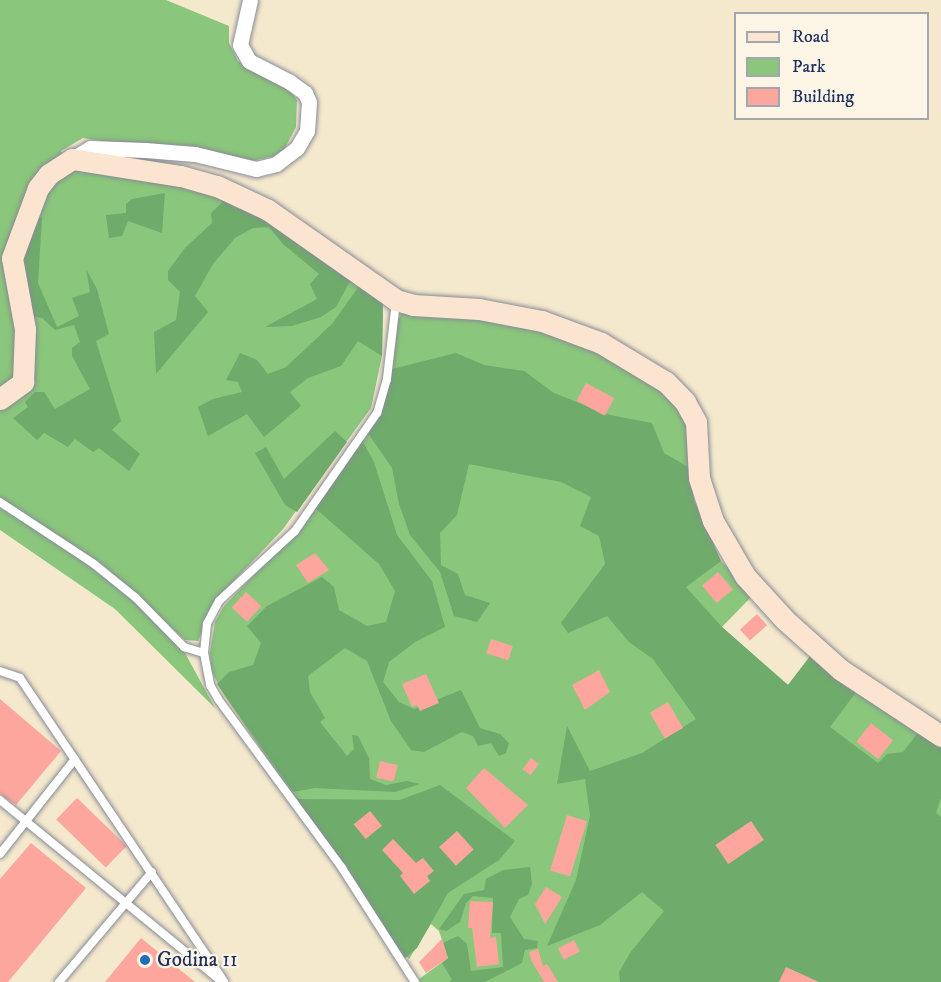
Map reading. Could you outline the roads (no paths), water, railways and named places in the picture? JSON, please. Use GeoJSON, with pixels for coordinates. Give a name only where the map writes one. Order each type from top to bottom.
{"type":"FeatureCollection","features":[{"type":"Feature","properties":{"kind":"street"},"geometry":{"type":"LineString","coordinates":[[0,399],[23,382],[26,364],[25,329],[12,258],[16,242],[38,188],[49,174],[90,148],[195,154],[246,168],[267,167],[285,158],[303,141],[309,121],[309,102],[305,93],[290,82],[249,61],[240,45],[250,0]]}},
{"type":"Feature","properties":{"kind":"street"},"geometry":{"type":"LineString","coordinates":[[72,159],[181,176],[217,186],[268,210],[396,300],[413,305],[479,309],[542,321],[601,343],[666,382],[685,402],[696,422],[699,478],[713,521],[745,576],[785,620],[841,670],[941,736]]}},
{"type":"Feature","properties":{"kind":"lane"},"geometry":{"type":"LineString","coordinates":[[396,300],[387,379],[377,413],[295,531],[219,601],[207,624],[204,653],[210,685],[218,699],[342,868],[415,982]]}},
{"type":"Feature","properties":{"kind":"lane"},"geometry":{"type":"LineString","coordinates":[[0,502],[94,564],[136,598],[184,647],[204,653]]}},
{"type":"Feature","properties":{"kind":"lane"},"geometry":{"type":"LineString","coordinates":[[0,671],[20,678],[152,872],[223,982]]}},
{"type":"Feature","properties":{"kind":"lane"},"geometry":{"type":"LineString","coordinates":[[0,854],[75,759]]}},
{"type":"Feature","properties":{"kind":"lane"},"geometry":{"type":"LineString","coordinates":[[0,800],[223,982]]}},
{"type":"Feature","properties":{"kind":"lane"},"geometry":{"type":"LineString","coordinates":[[59,982],[152,872]]}},
{"type":"Feature","properties":{"kind":"place","name":"Godina 11"},"geometry":{"type":"Point","coordinates":[145,960]}}]}
